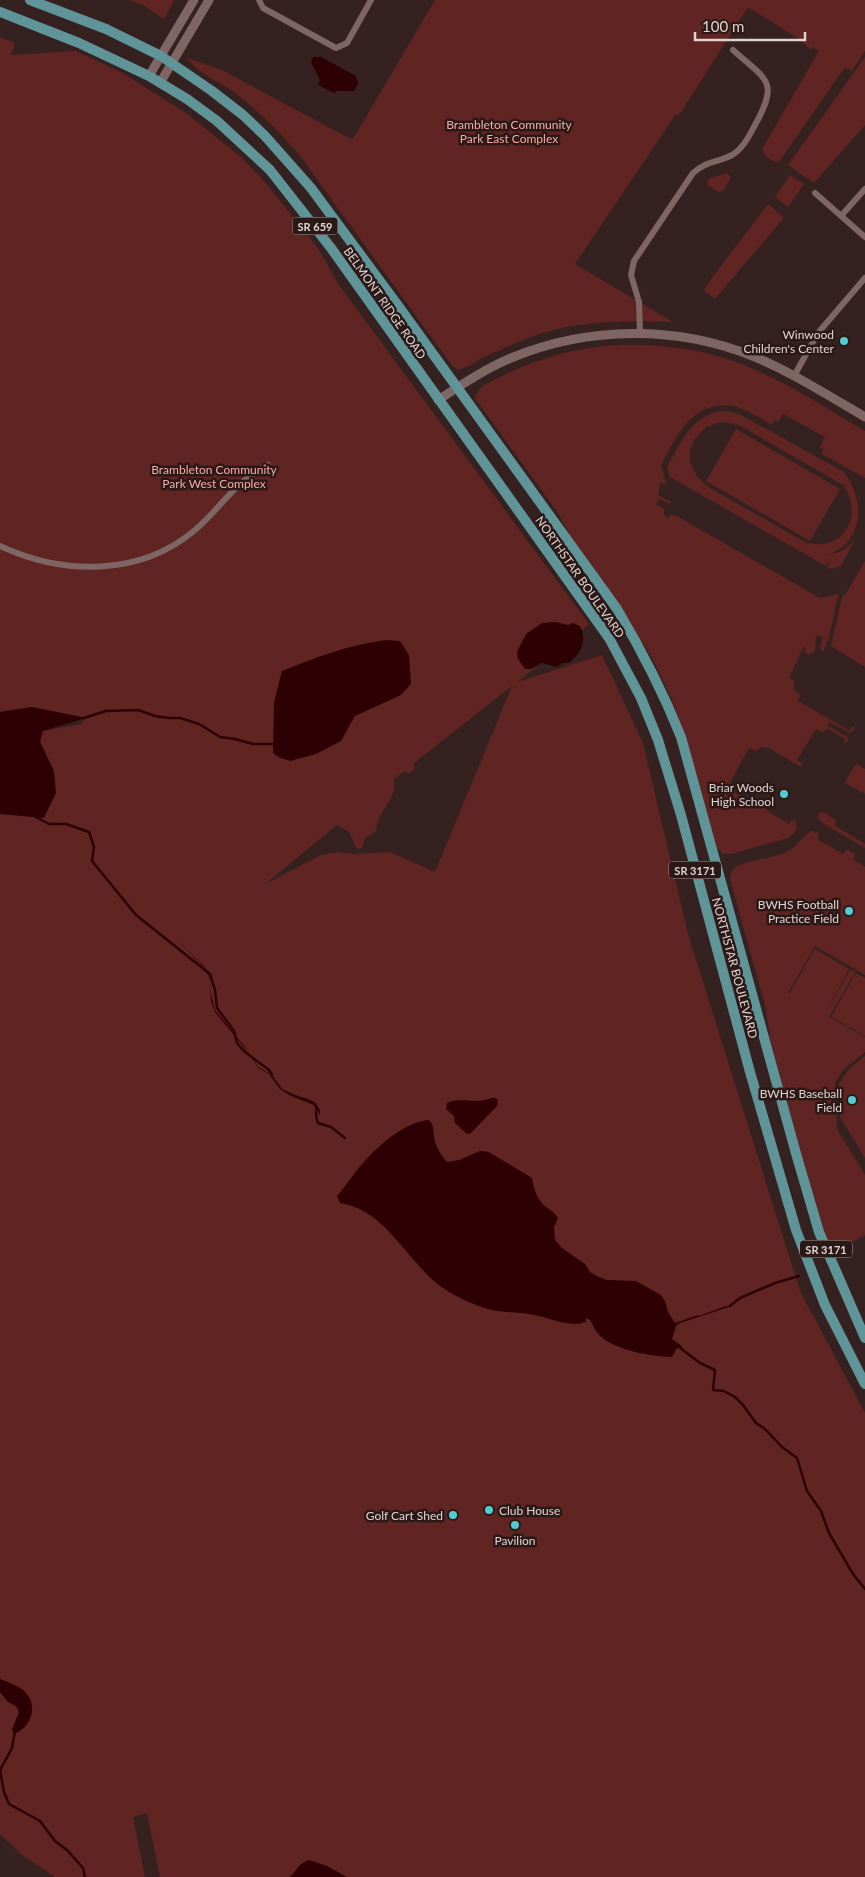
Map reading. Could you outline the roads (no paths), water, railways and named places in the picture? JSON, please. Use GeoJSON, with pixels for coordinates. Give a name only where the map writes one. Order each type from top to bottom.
{"type":"FeatureCollection","features":[{"type":"Feature","properties":{"kind":"main road","name":"BELMONT RIDGE ROAD"},"geometry":{"type":"LineString","coordinates":[[30,0],[106,29],[161,56],[172,62],[243,115],[276,148],[310,188],[399,307],[456,388]]}},
{"type":"Feature","properties":{"kind":"main road"},"geometry":{"type":"LineString","coordinates":[[149,76],[194,0]]}},
{"type":"Feature","properties":{"kind":"main road"},"geometry":{"type":"LineString","coordinates":[[160,83],[209,0]]}},
{"type":"Feature","properties":{"kind":"main road","name":"BELMONT RIDGE ROAD"},"geometry":{"type":"LineString","coordinates":[[0,12],[79,43],[149,76],[217,121],[270,170],[331,248],[438,400]]}},
{"type":"Feature","properties":{"kind":"main road"},"geometry":{"type":"LineString","coordinates":[[438,400],[498,364],[540,348],[594,336],[640,333],[677,336],[719,344],[756,357],[794,376],[865,417]]}},
{"type":"Feature","properties":{"kind":"main road","name":"NORTHSTAR BOULEVARD"},"geometry":{"type":"LineString","coordinates":[[456,388],[617,609],[638,644],[664,695],[681,737],[691,771],[819,1232],[865,1338]]}},
{"type":"Feature","properties":{"kind":"main road","name":"NORTHSTAR BOULEVARD"},"geometry":{"type":"LineString","coordinates":[[438,400],[595,617],[628,672],[651,721],[681,815],[796,1230],[825,1305],[865,1384]]}},
{"type":"Feature","properties":{"kind":"street"},"geometry":{"type":"LineString","coordinates":[[259,0],[263,8],[336,48],[347,43],[371,0]]}},
{"type":"Feature","properties":{"kind":"street"},"geometry":{"type":"LineString","coordinates":[[640,333],[639,302],[631,275],[634,261],[693,173],[701,166],[738,151],[746,141],[766,105],[769,90],[766,80],[733,50]]}},
{"type":"Feature","properties":{"kind":"street"},"geometry":{"type":"LineString","coordinates":[[841,216],[865,189]]}},
{"type":"Feature","properties":{"kind":"street"},"geometry":{"type":"LineString","coordinates":[[815,192],[865,237]]}},
{"type":"Feature","properties":{"kind":"street"},"geometry":{"type":"LineString","coordinates":[[794,376],[818,333],[865,278]]}},
{"type":"Feature","properties":{"kind":"street"},"geometry":{"type":"LineString","coordinates":[[0,546],[30,557],[77,567],[106,567],[138,561],[179,542],[206,520],[242,481],[268,465]]}},
{"type":"Feature","properties":{"kind":"waterway"},"geometry":{"type":"LineString","coordinates":[[84,718],[106,711],[138,710],[155,716],[180,718],[199,724]]}},
{"type":"Feature","properties":{"kind":"waterway"},"geometry":{"type":"LineString","coordinates":[[201,725],[220,737],[253,744],[274,744]]}},
{"type":"Feature","properties":{"kind":"waterway"},"geometry":{"type":"LineString","coordinates":[[32,815],[49,824],[66,824],[89,832],[94,847],[92,861],[136,915],[210,974],[215,990],[217,1008],[234,1031],[237,1043],[245,1052],[269,1070],[272,1075]]}},
{"type":"Feature","properties":{"kind":"waterway"},"geometry":{"type":"LineString","coordinates":[[300,1098],[316,1105],[318,1123],[331,1127],[345,1138]]}},
{"type":"Feature","properties":{"kind":"waterway"},"geometry":{"type":"LineString","coordinates":[[730,1306],[740,1298],[775,1283],[799,1276]]}},
{"type":"Feature","properties":{"kind":"waterway"},"geometry":{"type":"LineString","coordinates":[[679,1347],[700,1363],[715,1370],[713,1390],[724,1391],[735,1397],[756,1423],[797,1458],[807,1491],[821,1511],[829,1533],[853,1574],[865,1589]]}},
{"type":"Feature","properties":{"kind":"waterway"},"geometry":{"type":"LineString","coordinates":[[15,1731],[12,1748],[0,1770],[4,1792],[9,1804],[40,1821],[55,1841],[67,1850],[83,1868],[85,1877]]}},
{"type":"Feature","properties":{"kind":"place","name":"Winwood Children's Center"},"geometry":{"type":"Point","coordinates":[844,341]}},
{"type":"Feature","properties":{"kind":"place","name":"Briar Woods High School"},"geometry":{"type":"Point","coordinates":[784,794]}},
{"type":"Feature","properties":{"kind":"place","name":"BWHS Football Practice Field"},"geometry":{"type":"Point","coordinates":[849,911]}},
{"type":"Feature","properties":{"kind":"place","name":"BWHS Baseball Field"},"geometry":{"type":"Point","coordinates":[852,1100]}},
{"type":"Feature","properties":{"kind":"place","name":"Club House"},"geometry":{"type":"Point","coordinates":[489,1510]}},
{"type":"Feature","properties":{"kind":"place","name":"Golf Cart Shed"},"geometry":{"type":"Point","coordinates":[453,1515]}},
{"type":"Feature","properties":{"kind":"place","name":"Pavilion"},"geometry":{"type":"Point","coordinates":[515,1525]}},
{"type":"Feature","properties":{"kind":"park label","name":"Brambleton Community Park East Complex"},"geometry":{"type":"Point","coordinates":[509,131]}},
{"type":"Feature","properties":{"kind":"park label","name":"Brambleton Community Park West Complex"},"geometry":{"type":"Point","coordinates":[214,476]}}]}
